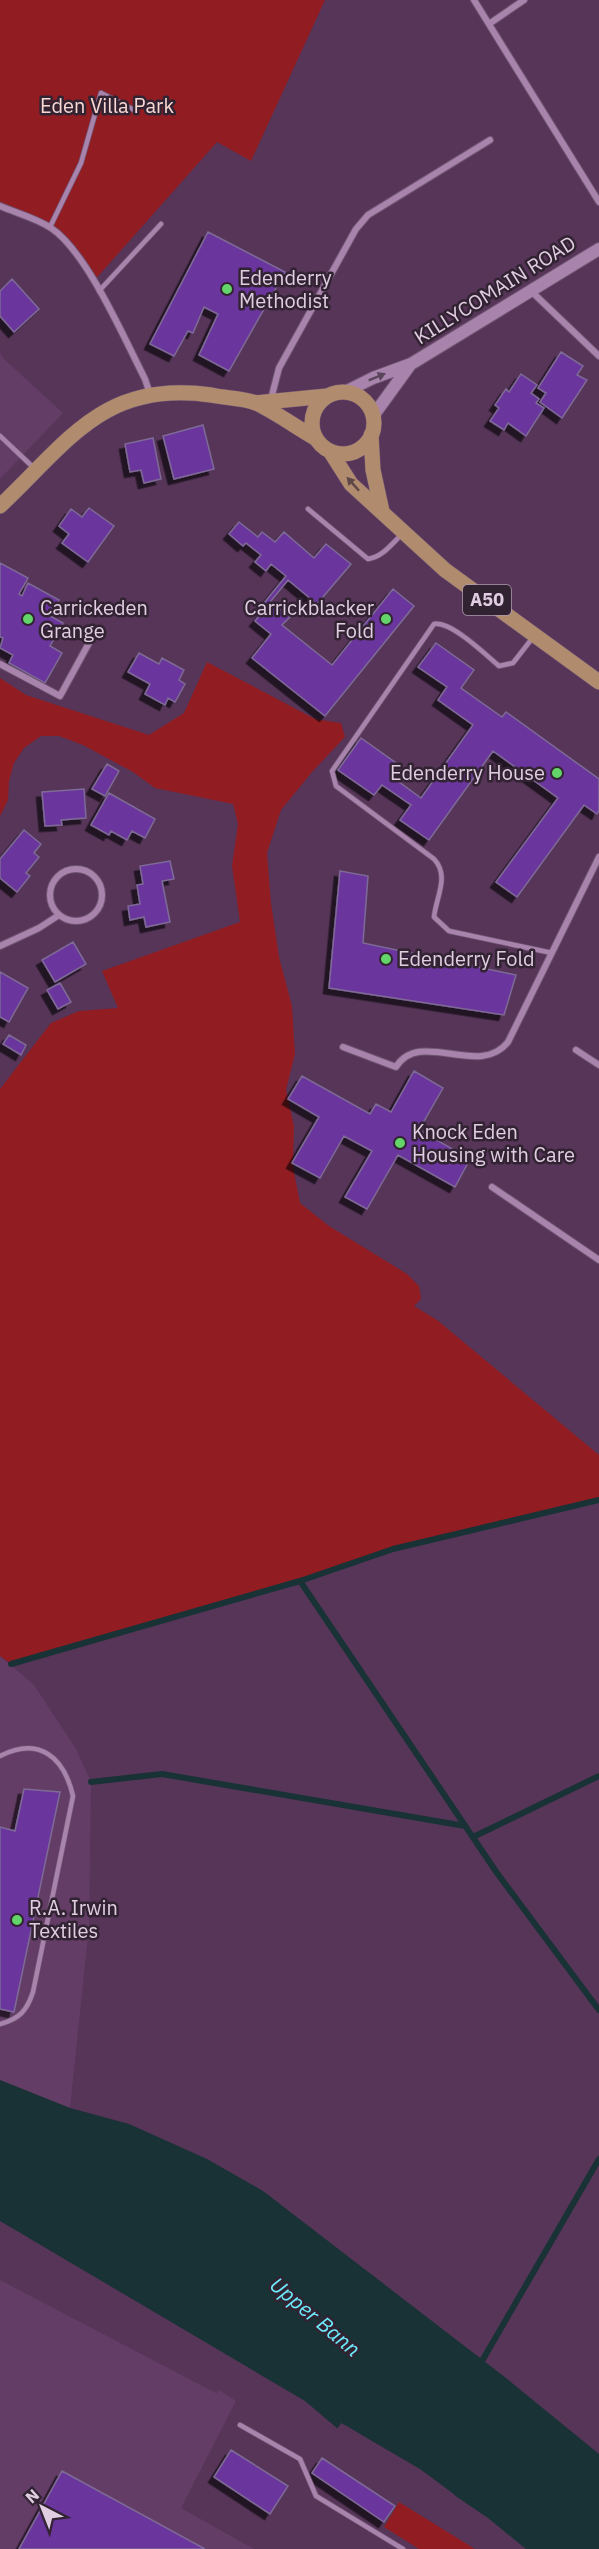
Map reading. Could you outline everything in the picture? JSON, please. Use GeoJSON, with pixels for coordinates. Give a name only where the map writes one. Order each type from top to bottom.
{"type":"FeatureCollection","features":[{"type":"Feature","properties":{"kind":"main road"},"geometry":{"type":"LineString","coordinates":[[0,506],[80,427],[123,401],[150,394],[190,392],[270,406],[345,392],[363,399],[373,416]]}},
{"type":"Feature","properties":{"kind":"main road"},"geometry":{"type":"LineString","coordinates":[[315,438],[312,418],[315,410],[327,396]]}},
{"type":"Feature","properties":{"kind":"main road","name":"A50"},"geometry":{"type":"LineString","coordinates":[[270,406],[330,451],[351,484],[382,511],[402,534],[445,570],[599,682]]}},
{"type":"Feature","properties":{"kind":"main road","name":"A50"},"geometry":{"type":"LineString","coordinates":[[373,416],[371,435],[373,470],[382,511]]}},
{"type":"Feature","properties":{"kind":"main road"},"geometry":{"type":"LineString","coordinates":[[330,451],[339,454],[359,450],[371,435]]}},
{"type":"Feature","properties":{"kind":"street"},"geometry":{"type":"LineString","coordinates":[[474,0],[599,202]]}},
{"type":"Feature","properties":{"kind":"street"},"geometry":{"type":"LineString","coordinates":[[489,24],[524,0]]}},
{"type":"Feature","properties":{"kind":"street"},"geometry":{"type":"LineString","coordinates":[[270,406],[279,368],[356,229],[368,215],[490,140]]}},
{"type":"Feature","properties":{"kind":"street"},"geometry":{"type":"LineString","coordinates":[[0,206],[50,227],[74,248],[145,379],[150,394]]}},
{"type":"Feature","properties":{"kind":"street","name":"KILLYCOMAIN ROAD"},"geometry":{"type":"LineString","coordinates":[[345,392],[373,378],[411,364],[599,249]]}},
{"type":"Feature","properties":{"kind":"street"},"geometry":{"type":"LineString","coordinates":[[531,291],[599,356]]}},
{"type":"Feature","properties":{"kind":"street","name":"KILLYCOMAIN ROAD"},"geometry":{"type":"LineString","coordinates":[[373,416],[411,364]]}},
{"type":"Feature","properties":{"kind":"street"},"geometry":{"type":"LineString","coordinates":[[0,664],[60,696],[89,643]]}},
{"type":"Feature","properties":{"kind":"street"},"geometry":{"type":"LineString","coordinates":[[343,1047],[396,1067],[401,1060],[417,1051],[482,1057],[501,1052],[599,857]]}},
{"type":"Feature","properties":{"kind":"street"},"geometry":{"type":"LineString","coordinates":[[81,870],[96,878],[102,894],[98,910],[84,921],[75,921],[59,915],[51,900],[53,884],[58,877],[65,872],[81,870]]}},
{"type":"Feature","properties":{"kind":"street"},"geometry":{"type":"LineString","coordinates":[[0,946],[39,928],[59,915]]}},
{"type":"Feature","properties":{"kind":"street"},"geometry":{"type":"LineString","coordinates":[[576,1050],[599,1065]]}},
{"type":"Feature","properties":{"kind":"street"},"geometry":{"type":"LineString","coordinates":[[492,1187],[599,1260]]}},
{"type":"Feature","properties":{"kind":"lane"},"geometry":{"type":"LineString","coordinates":[[50,227],[81,163],[101,93],[136,111]]}},
{"type":"Feature","properties":{"kind":"lane"},"geometry":{"type":"LineString","coordinates":[[99,291],[161,224]]}},
{"type":"Feature","properties":{"kind":"lane"},"geometry":{"type":"LineString","coordinates":[[0,436],[36,471]]}},
{"type":"Feature","properties":{"kind":"lane"},"geometry":{"type":"LineString","coordinates":[[308,509],[368,559],[376,558],[402,534]]}},
{"type":"Feature","properties":{"kind":"lane"},"geometry":{"type":"LineString","coordinates":[[534,635],[513,663],[499,666],[452,629],[442,623],[434,624],[332,771],[336,786],[434,859],[441,867],[443,876],[434,917],[441,925],[449,931],[552,953]]}},
{"type":"Feature","properties":{"kind":"lane"},"geometry":{"type":"LineString","coordinates":[[0,1756],[20,1749],[39,1750],[53,1757],[63,1766],[74,1796],[33,1992],[28,2007],[20,2017],[0,2024]]}},
{"type":"Feature","properties":{"kind":"lane"},"geometry":{"type":"LineString","coordinates":[[240,2425],[300,2459],[316,2496],[403,2549]]}},
{"type":"Feature","properties":{"kind":"shaded area"},"geometry":{"type":"Polygon","coordinates":[[[0,352],[3,358],[63,413],[0,479],[0,352]]]}},
{"type":"Feature","properties":{"kind":"shaded area"},"geometry":{"type":"Polygon","coordinates":[[[0,1656],[34,1685],[76,1749],[91,1782],[89,1926],[70,2108],[0,2080],[0,1656]]]}},
{"type":"Feature","properties":{"kind":"shaded area"},"geometry":{"type":"Polygon","coordinates":[[[0,2280],[210,2390],[216,2393],[219,2390],[236,2401],[181,2508],[254,2549],[0,2549],[0,2280]]]}},
{"type":"Feature","properties":{"kind":"green space","name":"Eden Villa Park"},"geometry":{"type":"Polygon","coordinates":[[[0,0],[325,0],[251,161],[217,142],[93,282],[74,248],[50,227],[0,206],[0,0]]]}},
{"type":"Feature","properties":{"kind":"green space"},"geometry":{"type":"Polygon","coordinates":[[[207,662],[315,719],[341,723],[345,737],[281,810],[267,853],[279,957],[292,1006],[295,1054],[286,1090],[294,1126],[293,1167],[300,1203],[329,1226],[407,1274],[419,1286],[421,1299],[414,1306],[437,1320],[599,1455],[599,1500],[393,1549],[300,1581],[11,1664],[0,1656],[0,1089],[51,1023],[79,1011],[118,1008],[102,971],[240,922],[232,866],[238,824],[233,804],[155,788],[133,772],[83,745],[59,736],[41,736],[24,748],[14,763],[9,781],[8,800],[0,816],[0,678],[26,695],[149,735],[184,713],[207,662]]]}},
{"type":"Feature","properties":{"kind":"green space"},"geometry":{"type":"Polygon","coordinates":[[[399,2502],[475,2549],[419,2549],[384,2527],[399,2502]]]}},
{"type":"Feature","properties":{"kind":"water","name":"Upper Bann"},"geometry":{"type":"Polygon","coordinates":[[[0,2080],[70,2108],[129,2124],[207,2159],[263,2191],[506,2378],[599,2454],[599,2549],[526,2549],[488,2518],[404,2461],[345,2425],[338,2429],[305,2401],[0,2221],[0,2080]]]}},
{"type":"Feature","properties":{"kind":"pier"},"geometry":{"type":"Polygon","coordinates":[[[341,2423],[420,2469],[455,2495],[453,2498],[345,2428],[336,2431],[341,2423]]]}},
{"type":"Feature","properties":{"kind":"building","name":"Edenderry Methodist"},"geometry":{"type":"Polygon","coordinates":[[[208,232],[285,272],[229,371],[199,355],[218,314],[204,307],[193,333],[188,331],[174,356],[150,344],[208,232]]]}},
{"type":"Feature","properties":{"kind":"building"},"geometry":{"type":"Polygon","coordinates":[[[12,279],[39,309],[14,332],[0,316],[0,291],[12,279]]]}},
{"type":"Feature","properties":{"kind":"building"},"geometry":{"type":"Polygon","coordinates":[[[561,352],[583,366],[577,375],[587,380],[562,418],[540,402],[546,393],[538,388],[561,352]]]}},
{"type":"Feature","properties":{"kind":"building"},"geometry":{"type":"Polygon","coordinates":[[[521,374],[537,385],[531,393],[539,399],[536,403],[544,408],[526,436],[508,423],[504,430],[490,421],[499,408],[495,405],[506,389],[509,392],[521,374]]]}},
{"type":"Feature","properties":{"kind":"building"},"geometry":{"type":"Polygon","coordinates":[[[203,425],[214,469],[174,479],[163,436],[203,425]]]}},
{"type":"Feature","properties":{"kind":"building"},"geometry":{"type":"Polygon","coordinates":[[[153,438],[161,479],[144,483],[141,470],[130,472],[125,444],[153,438]]]}},
{"type":"Feature","properties":{"kind":"building"},"geometry":{"type":"Polygon","coordinates":[[[89,508],[114,526],[88,562],[62,543],[69,534],[59,526],[71,509],[82,517],[89,508]]]}},
{"type":"Feature","properties":{"kind":"building","name":"Carrickblacker Fold"},"geometry":{"type":"Polygon","coordinates":[[[239,522],[258,537],[262,532],[275,542],[284,532],[314,558],[326,544],[351,564],[317,604],[288,580],[270,602],[290,617],[282,625],[332,665],[393,589],[414,606],[325,716],[252,658],[271,634],[255,621],[264,610],[260,608],[286,576],[271,564],[266,571],[255,562],[261,555],[246,543],[243,546],[229,534],[239,522]]]}},
{"type":"Feature","properties":{"kind":"building","name":"Carrickeden Grange"},"geometry":{"type":"Polygon","coordinates":[[[0,563],[28,578],[19,594],[22,596],[28,583],[59,600],[50,616],[63,623],[50,646],[62,653],[45,683],[9,663],[13,655],[0,648],[3,638],[0,637],[0,563]]]}},
{"type":"Feature","properties":{"kind":"building","name":"Edenderry House"},"geometry":{"type":"Polygon","coordinates":[[[436,643],[474,670],[461,688],[502,717],[506,712],[599,779],[597,814],[584,805],[517,897],[496,882],[558,798],[493,751],[429,840],[400,820],[411,805],[382,785],[374,795],[338,770],[361,738],[399,765],[391,776],[421,798],[473,725],[438,700],[447,687],[418,667],[436,643]]]}},
{"type":"Feature","properties":{"kind":"building"},"geometry":{"type":"Polygon","coordinates":[[[139,653],[159,664],[162,658],[184,670],[179,680],[185,684],[175,702],[168,698],[165,705],[145,694],[150,684],[128,672],[139,653]]]}},
{"type":"Feature","properties":{"kind":"building"},"geometry":{"type":"Polygon","coordinates":[[[107,764],[119,771],[105,796],[92,789],[107,764]]]}},
{"type":"Feature","properties":{"kind":"building"},"geometry":{"type":"Polygon","coordinates":[[[84,789],[86,818],[61,820],[62,825],[45,826],[42,792],[84,789]]]}},
{"type":"Feature","properties":{"kind":"building"},"geometry":{"type":"Polygon","coordinates":[[[109,793],[155,819],[145,838],[132,831],[127,840],[111,831],[109,835],[91,825],[109,793]]]}},
{"type":"Feature","properties":{"kind":"building"},"geometry":{"type":"Polygon","coordinates":[[[24,830],[41,844],[34,853],[39,857],[26,873],[30,876],[17,892],[0,878],[0,859],[24,830]]]}},
{"type":"Feature","properties":{"kind":"building"},"geometry":{"type":"Polygon","coordinates":[[[170,861],[174,879],[162,881],[170,922],[146,927],[144,917],[130,920],[128,906],[140,904],[137,885],[143,884],[140,866],[170,861]]]}},
{"type":"Feature","properties":{"kind":"building","name":"Edenderry Fold"},"geometry":{"type":"Polygon","coordinates":[[[340,871],[368,876],[363,943],[516,975],[504,1015],[329,988],[340,871]]]}},
{"type":"Feature","properties":{"kind":"building"},"geometry":{"type":"Polygon","coordinates":[[[73,942],[86,964],[55,982],[42,960],[73,942]]]}},
{"type":"Feature","properties":{"kind":"building"},"geometry":{"type":"Polygon","coordinates":[[[0,972],[28,988],[9,1022],[0,1017],[0,972]]]}},
{"type":"Feature","properties":{"kind":"building"},"geometry":{"type":"Polygon","coordinates":[[[60,983],[71,1002],[58,1009],[47,990],[60,983]]]}},
{"type":"Feature","properties":{"kind":"building"},"geometry":{"type":"Polygon","coordinates":[[[9,1035],[26,1045],[21,1055],[3,1044],[9,1035]]]}},
{"type":"Feature","properties":{"kind":"building","name":"Knock Eden Housing with Care"},"geometry":{"type":"Polygon","coordinates":[[[414,1071],[443,1088],[419,1130],[470,1159],[455,1187],[398,1155],[367,1209],[345,1197],[372,1151],[344,1136],[320,1178],[292,1163],[319,1117],[288,1099],[302,1076],[370,1114],[376,1104],[391,1112],[414,1071]]]}},
{"type":"Feature","properties":{"kind":"building","name":"R.A. Irwin Textiles"},"geometry":{"type":"Polygon","coordinates":[[[24,1789],[60,1792],[14,2012],[0,2009],[0,1827],[15,1831],[24,1789]]]}},
{"type":"Feature","properties":{"kind":"building"},"geometry":{"type":"Polygon","coordinates":[[[231,2450],[288,2486],[270,2514],[214,2477],[231,2450]]]}},
{"type":"Feature","properties":{"kind":"building"},"geometry":{"type":"Polygon","coordinates":[[[322,2458],[395,2506],[384,2522],[312,2473],[322,2458]]]}},
{"type":"Feature","properties":{"kind":"building"},"geometry":{"type":"Polygon","coordinates":[[[62,2471],[205,2549],[19,2549],[62,2471]]]}},
{"type":"Feature","properties":{"kind":"waterway"},"geometry":{"type":"LineString","coordinates":[[11,1664],[300,1581],[393,1549],[599,1500]]}},
{"type":"Feature","properties":{"kind":"waterway"},"geometry":{"type":"LineString","coordinates":[[300,1581],[497,1873],[599,2010]]}},
{"type":"Feature","properties":{"kind":"waterway"},"geometry":{"type":"LineString","coordinates":[[91,1782],[162,1774],[465,1826]]}},
{"type":"Feature","properties":{"kind":"waterway"},"geometry":{"type":"LineString","coordinates":[[473,1837],[599,1776]]}},
{"type":"Feature","properties":{"kind":"waterway"},"geometry":{"type":"LineString","coordinates":[[482,2361],[599,2159]]}},
{"type":"Feature","properties":{"kind":"place","name":"Edenderry Methodist"},"geometry":{"type":"Point","coordinates":[227,289]}},
{"type":"Feature","properties":{"kind":"place","name":"Carrickeden Grange"},"geometry":{"type":"Point","coordinates":[28,619]}},
{"type":"Feature","properties":{"kind":"place","name":"Carrickblacker Fold"},"geometry":{"type":"Point","coordinates":[386,619]}},
{"type":"Feature","properties":{"kind":"place","name":"Edenderry House"},"geometry":{"type":"Point","coordinates":[557,773]}},
{"type":"Feature","properties":{"kind":"place","name":"Edenderry Fold"},"geometry":{"type":"Point","coordinates":[386,959]}},
{"type":"Feature","properties":{"kind":"place","name":"Knock Eden Housing with Care"},"geometry":{"type":"Point","coordinates":[400,1143]}},
{"type":"Feature","properties":{"kind":"place","name":"R.A. Irwin Textiles"},"geometry":{"type":"Point","coordinates":[17,1920]}}]}
